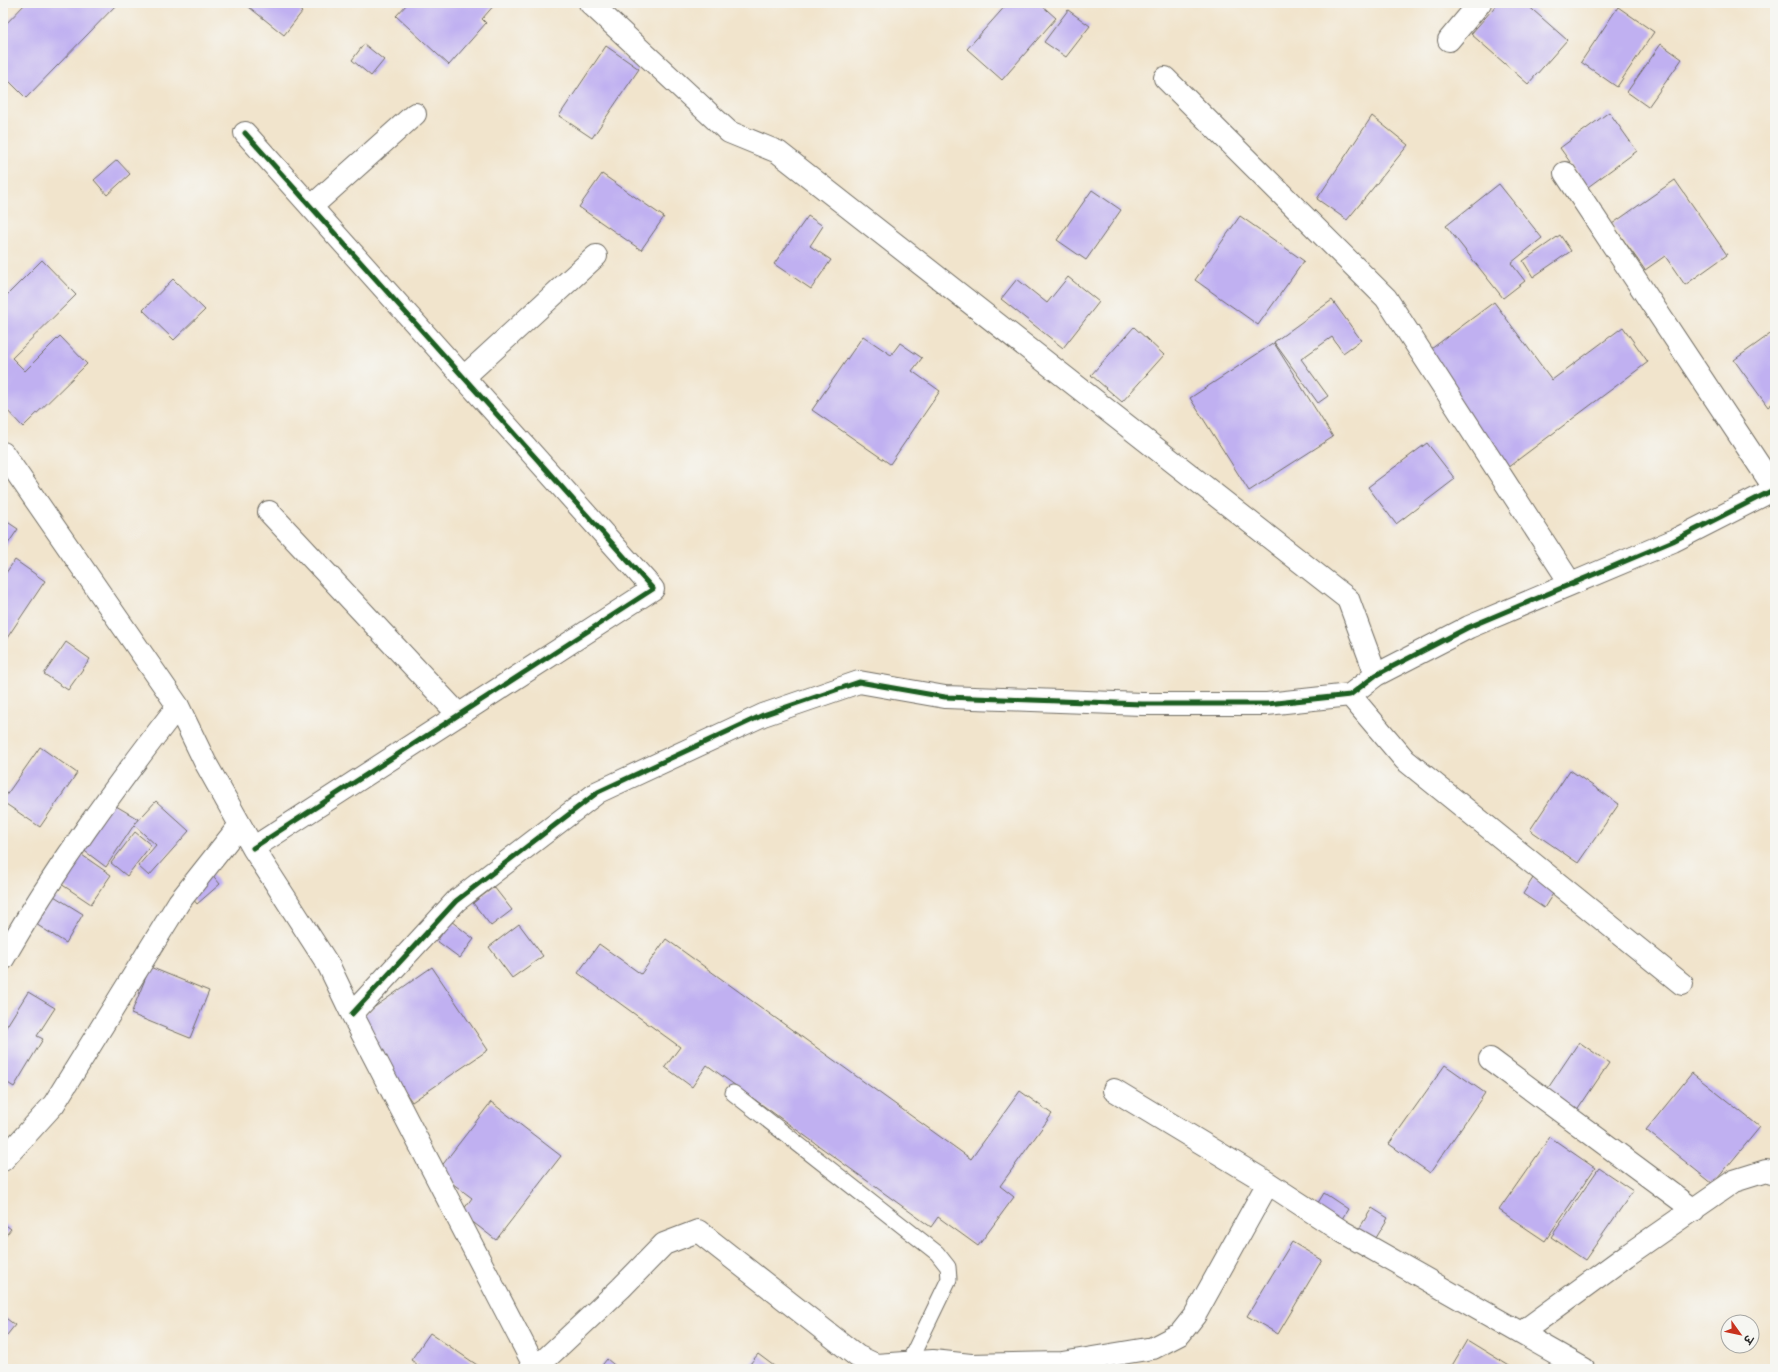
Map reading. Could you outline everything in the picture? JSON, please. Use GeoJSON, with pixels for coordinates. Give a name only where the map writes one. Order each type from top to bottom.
{"type":"FeatureCollection","features":[{"type":"Feature","properties":{"kind":"street"},"geometry":{"type":"LineString","coordinates":[[590,3],[729,132],[778,152],[1348,599],[1376,675]]}},
{"type":"Feature","properties":{"kind":"street"},"geometry":{"type":"LineString","coordinates":[[1449,40],[1480,3]]}},
{"type":"Feature","properties":{"kind":"street"},"geometry":{"type":"LineString","coordinates":[[1165,78],[1386,298],[1571,584]]}},
{"type":"Feature","properties":{"kind":"street"},"geometry":{"type":"LineString","coordinates":[[311,208],[416,114]]}},
{"type":"Feature","properties":{"kind":"street"},"geometry":{"type":"LineString","coordinates":[[245,133],[653,589],[459,715],[256,852]]}},
{"type":"Feature","properties":{"kind":"street"},"geometry":{"type":"LineString","coordinates":[[352,1014],[456,901],[598,792],[763,715],[859,682],[946,697],[1142,704],[1267,704],[1350,695],[1376,675],[1469,627],[1673,541],[1775,489],[1565,173]]}},
{"type":"Feature","properties":{"kind":"street"},"geometry":{"type":"LineString","coordinates":[[464,378],[596,256]]}},
{"type":"Feature","properties":{"kind":"street"},"geometry":{"type":"LineString","coordinates":[[3,453],[178,706],[205,762],[240,825],[329,966],[352,1014],[536,1369],[621,1288],[664,1244],[698,1231],[857,1356],[876,1365],[933,1361],[974,1367],[1062,1363],[1153,1348],[1180,1334],[1194,1315],[1268,1183]]}},
{"type":"Feature","properties":{"kind":"street"},"geometry":{"type":"LineString","coordinates":[[269,512],[459,715]]}},
{"type":"Feature","properties":{"kind":"street"},"geometry":{"type":"LineString","coordinates":[[1350,695],[1405,760],[1682,984]]}},
{"type":"Feature","properties":{"kind":"street"},"geometry":{"type":"LineString","coordinates":[[3,959],[21,928],[112,791],[178,706]]}},
{"type":"Feature","properties":{"kind":"street"},"geometry":{"type":"LineString","coordinates":[[5,1152],[54,1104],[179,902],[240,825]]}},
{"type":"Feature","properties":{"kind":"street"},"geometry":{"type":"LineString","coordinates":[[1490,1059],[1694,1210]]}},
{"type":"Feature","properties":{"kind":"street"},"geometry":{"type":"LineString","coordinates":[[1114,1090],[1268,1183],[1343,1232],[1584,1369]]}},
{"type":"Feature","properties":{"kind":"street"},"geometry":{"type":"LineString","coordinates":[[1521,1333],[1626,1256],[1694,1210],[1734,1180],[1766,1171],[1775,1174]]}},
{"type":"Feature","properties":{"kind":"lane"},"geometry":{"type":"LineString","coordinates":[[733,1093],[937,1253],[948,1267],[949,1279],[909,1362]]}},
{"type":"Feature","properties":{"kind":"building"},"geometry":{"type":"Polygon","coordinates":[[[26,3],[118,3],[26,98],[3,75],[3,27],[26,3]]]}},
{"type":"Feature","properties":{"kind":"building"},"geometry":{"type":"Polygon","coordinates":[[[244,3],[291,3],[302,12],[284,35],[244,3]]]}},
{"type":"Feature","properties":{"kind":"building"},"geometry":{"type":"Polygon","coordinates":[[[408,3],[496,3],[482,19],[486,23],[449,65],[396,16],[408,3]]]}},
{"type":"Feature","properties":{"kind":"building"},"geometry":{"type":"Polygon","coordinates":[[[1008,3],[1039,3],[1056,18],[1002,80],[967,49],[1008,3]]]}},
{"type":"Feature","properties":{"kind":"building"},"geometry":{"type":"Polygon","coordinates":[[[1498,3],[1525,3],[1567,40],[1528,84],[1471,34],[1498,3]]]}},
{"type":"Feature","properties":{"kind":"building"},"geometry":{"type":"Polygon","coordinates":[[[1618,7],[1654,32],[1617,87],[1581,62],[1618,7]]]}},
{"type":"Feature","properties":{"kind":"building"},"geometry":{"type":"Polygon","coordinates":[[[1068,10],[1090,26],[1066,57],[1044,42],[1068,10]]]}},
{"type":"Feature","properties":{"kind":"building"},"geometry":{"type":"Polygon","coordinates":[[[364,44],[384,60],[371,76],[352,60],[364,44]]]}},
{"type":"Feature","properties":{"kind":"building"},"geometry":{"type":"Polygon","coordinates":[[[1661,44],[1682,59],[1648,107],[1627,92],[1661,44]]]}},
{"type":"Feature","properties":{"kind":"building"},"geometry":{"type":"Polygon","coordinates":[[[606,46],[639,69],[592,138],[559,116],[606,46]]]}},
{"type":"Feature","properties":{"kind":"building"},"geometry":{"type":"Polygon","coordinates":[[[1609,112],[1637,151],[1588,187],[1560,148],[1609,112]]]}},
{"type":"Feature","properties":{"kind":"building"},"geometry":{"type":"Polygon","coordinates":[[[1372,116],[1408,145],[1347,220],[1317,199],[1372,116]]]}},
{"type":"Feature","properties":{"kind":"building"},"geometry":{"type":"Polygon","coordinates":[[[117,160],[130,174],[107,195],[94,180],[117,160]]]}},
{"type":"Feature","properties":{"kind":"building"},"geometry":{"type":"Polygon","coordinates":[[[602,174],[664,217],[641,250],[579,207],[602,174]]]}},
{"type":"Feature","properties":{"kind":"building"},"geometry":{"type":"Polygon","coordinates":[[[1675,180],[1727,255],[1685,285],[1665,256],[1645,270],[1612,224],[1675,180]]]}},
{"type":"Feature","properties":{"kind":"building"},"geometry":{"type":"Polygon","coordinates":[[[1499,184],[1542,238],[1511,263],[1525,281],[1503,298],[1446,226],[1499,184]]]}},
{"type":"Feature","properties":{"kind":"building"},"geometry":{"type":"Polygon","coordinates":[[[1092,190],[1121,210],[1086,260],[1057,240],[1092,190]]]}},
{"type":"Feature","properties":{"kind":"building"},"geometry":{"type":"Polygon","coordinates":[[[808,216],[823,226],[810,246],[831,260],[811,289],[774,264],[808,216]]]}},
{"type":"Feature","properties":{"kind":"building"},"geometry":{"type":"Polygon","coordinates":[[[1240,216],[1304,261],[1258,325],[1195,280],[1240,216]]]}},
{"type":"Feature","properties":{"kind":"building"},"geometry":{"type":"Polygon","coordinates":[[[1560,235],[1571,251],[1533,277],[1523,261],[1560,235]]]}},
{"type":"Feature","properties":{"kind":"building"},"geometry":{"type":"Polygon","coordinates":[[[42,260],[76,295],[12,358],[25,371],[60,336],[87,364],[23,427],[3,406],[3,299],[42,260]]]}},
{"type":"Feature","properties":{"kind":"building"},"geometry":{"type":"Polygon","coordinates":[[[1068,277],[1099,302],[1063,348],[1001,299],[1017,279],[1047,303],[1068,277]]]}},
{"type":"Feature","properties":{"kind":"building"},"geometry":{"type":"Polygon","coordinates":[[[173,279],[205,310],[174,340],[143,310],[173,279]]]}},
{"type":"Feature","properties":{"kind":"building"},"geometry":{"type":"Polygon","coordinates":[[[1332,300],[1361,340],[1343,353],[1332,337],[1301,359],[1328,396],[1318,403],[1274,342],[1332,300]]]}},
{"type":"Feature","properties":{"kind":"building"},"geometry":{"type":"Polygon","coordinates":[[[1494,302],[1552,380],[1623,327],[1648,362],[1507,468],[1423,355],[1494,302]]]}},
{"type":"Feature","properties":{"kind":"building"},"geometry":{"type":"Polygon","coordinates":[[[1134,327],[1164,355],[1122,402],[1091,375],[1134,327]]]}},
{"type":"Feature","properties":{"kind":"building"},"geometry":{"type":"Polygon","coordinates":[[[1773,332],[1775,335],[1775,401],[1768,407],[1734,360],[1773,332]]]}},
{"type":"Feature","properties":{"kind":"building"},"geometry":{"type":"Polygon","coordinates":[[[863,336],[891,355],[900,343],[922,358],[912,371],[940,391],[890,464],[812,410],[863,336]]]}},
{"type":"Feature","properties":{"kind":"building"},"geometry":{"type":"Polygon","coordinates":[[[1274,343],[1333,437],[1249,491],[1190,398],[1274,343]]]}},
{"type":"Feature","properties":{"kind":"building"},"geometry":{"type":"Polygon","coordinates":[[[1427,443],[1455,479],[1396,524],[1368,487],[1427,443]]]}},
{"type":"Feature","properties":{"kind":"building"},"geometry":{"type":"Polygon","coordinates":[[[3,519],[18,529],[3,551],[3,519]]]}},
{"type":"Feature","properties":{"kind":"building"},"geometry":{"type":"Polygon","coordinates":[[[15,560],[45,581],[3,644],[3,577],[15,560]]]}},
{"type":"Feature","properties":{"kind":"building"},"geometry":{"type":"Polygon","coordinates":[[[66,642],[90,659],[68,690],[44,674],[66,642]]]}},
{"type":"Feature","properties":{"kind":"building"},"geometry":{"type":"Polygon","coordinates":[[[40,747],[77,773],[40,827],[3,802],[3,800],[40,747]]]}},
{"type":"Feature","properties":{"kind":"building"},"geometry":{"type":"Polygon","coordinates":[[[1570,770],[1619,804],[1578,863],[1530,830],[1570,770]]]}},
{"type":"Feature","properties":{"kind":"building"},"geometry":{"type":"Polygon","coordinates":[[[156,801],[189,831],[149,876],[138,866],[156,845],[134,825],[156,801]]]}},
{"type":"Feature","properties":{"kind":"building"},"geometry":{"type":"Polygon","coordinates":[[[111,803],[138,819],[106,867],[78,846],[111,803]]]}},
{"type":"Feature","properties":{"kind":"building"},"geometry":{"type":"Polygon","coordinates":[[[135,832],[151,845],[127,876],[111,863],[135,832]]]}},
{"type":"Feature","properties":{"kind":"building"},"geometry":{"type":"Polygon","coordinates":[[[79,853],[111,875],[91,904],[58,882],[79,853]]]}},
{"type":"Feature","properties":{"kind":"building"},"geometry":{"type":"Polygon","coordinates":[[[210,872],[220,884],[197,904],[187,892],[210,872]]]}},
{"type":"Feature","properties":{"kind":"building"},"geometry":{"type":"Polygon","coordinates":[[[1533,878],[1554,892],[1544,908],[1523,894],[1533,878]]]}},
{"type":"Feature","properties":{"kind":"building"},"geometry":{"type":"Polygon","coordinates":[[[494,887],[512,910],[491,926],[473,903],[494,887]]]}},
{"type":"Feature","properties":{"kind":"building"},"geometry":{"type":"Polygon","coordinates":[[[49,893],[83,914],[66,943],[31,921],[49,893]]]}},
{"type":"Feature","properties":{"kind":"building"},"geometry":{"type":"Polygon","coordinates":[[[451,921],[474,939],[460,958],[437,941],[451,921]]]}},
{"type":"Feature","properties":{"kind":"building"},"geometry":{"type":"Polygon","coordinates":[[[519,924],[543,956],[512,978],[489,947],[519,924]]]}},
{"type":"Feature","properties":{"kind":"building"},"geometry":{"type":"Polygon","coordinates":[[[666,939],[971,1159],[1020,1091],[1052,1114],[1000,1186],[1014,1197],[978,1246],[938,1217],[931,1227],[707,1065],[692,1087],[665,1067],[680,1047],[578,973],[599,944],[641,974],[666,939]]]}},
{"type":"Feature","properties":{"kind":"building"},"geometry":{"type":"Polygon","coordinates":[[[150,967],[209,991],[190,1038],[131,1014],[150,967]]]}},
{"type":"Feature","properties":{"kind":"building"},"geometry":{"type":"Polygon","coordinates":[[[432,967],[488,1050],[412,1102],[356,1020],[432,967]]]}},
{"type":"Feature","properties":{"kind":"building"},"geometry":{"type":"Polygon","coordinates":[[[28,992],[55,1008],[37,1036],[43,1039],[14,1087],[3,1080],[3,1032],[28,992]]]}},
{"type":"Feature","properties":{"kind":"building"},"geometry":{"type":"Polygon","coordinates":[[[1579,1042],[1609,1063],[1572,1118],[1542,1097],[1579,1042]]]}},
{"type":"Feature","properties":{"kind":"building"},"geometry":{"type":"Polygon","coordinates":[[[1445,1065],[1485,1093],[1430,1173],[1389,1144],[1445,1065]]]}},
{"type":"Feature","properties":{"kind":"building"},"geometry":{"type":"Polygon","coordinates":[[[1692,1073],[1760,1127],[1713,1184],[1646,1130],[1692,1073]]]}},
{"type":"Feature","properties":{"kind":"building"},"geometry":{"type":"Polygon","coordinates":[[[491,1102],[561,1156],[496,1240],[461,1213],[472,1198],[437,1172],[491,1102]]]}},
{"type":"Feature","properties":{"kind":"building"},"geometry":{"type":"Polygon","coordinates":[[[1550,1137],[1595,1168],[1545,1241],[1499,1210],[1550,1137]]]}},
{"type":"Feature","properties":{"kind":"building"},"geometry":{"type":"Polygon","coordinates":[[[1599,1168],[1633,1191],[1585,1260],[1551,1237],[1599,1168]]]}},
{"type":"Feature","properties":{"kind":"building"},"geometry":{"type":"Polygon","coordinates":[[[1324,1193],[1348,1209],[1337,1227],[1313,1211],[1324,1193]]]}},
{"type":"Feature","properties":{"kind":"building"},"geometry":{"type":"Polygon","coordinates":[[[1372,1208],[1388,1218],[1373,1243],[1357,1232],[1372,1208]]]}},
{"type":"Feature","properties":{"kind":"building"},"geometry":{"type":"Polygon","coordinates":[[[3,1223],[11,1229],[3,1239],[3,1223]]]}},
{"type":"Feature","properties":{"kind":"building"},"geometry":{"type":"Polygon","coordinates":[[[1292,1242],[1322,1260],[1278,1334],[1247,1316],[1292,1242]]]}},
{"type":"Feature","properties":{"kind":"building"},"geometry":{"type":"Polygon","coordinates":[[[3,1316],[15,1325],[3,1340],[3,1316]]]}},
{"type":"Feature","properties":{"kind":"building"},"geometry":{"type":"Polygon","coordinates":[[[430,1333],[483,1369],[424,1369],[411,1360],[430,1333]]]}},
{"type":"Feature","properties":{"kind":"building"},"geometry":{"type":"Polygon","coordinates":[[[1467,1340],[1511,1367],[1510,1369],[1450,1369],[1467,1340]]]}},
{"type":"Feature","properties":{"kind":"building"},"geometry":{"type":"Polygon","coordinates":[[[758,1354],[778,1369],[746,1369],[758,1354]]]}},
{"type":"Feature","properties":{"kind":"building"},"geometry":{"type":"Polygon","coordinates":[[[607,1359],[619,1369],[599,1369],[607,1359]]]}},
{"type":"Feature","properties":{"kind":"cycle path"},"geometry":{"type":"LineString","coordinates":[[245,133],[653,589],[253,848]]}},
{"type":"Feature","properties":{"kind":"cycle path"},"geometry":{"type":"LineString","coordinates":[[352,1014],[456,901],[598,792],[763,715],[859,682],[945,697],[1142,704],[1267,704],[1350,695],[1376,675],[1469,627],[1673,541],[1775,489]]}}]}
